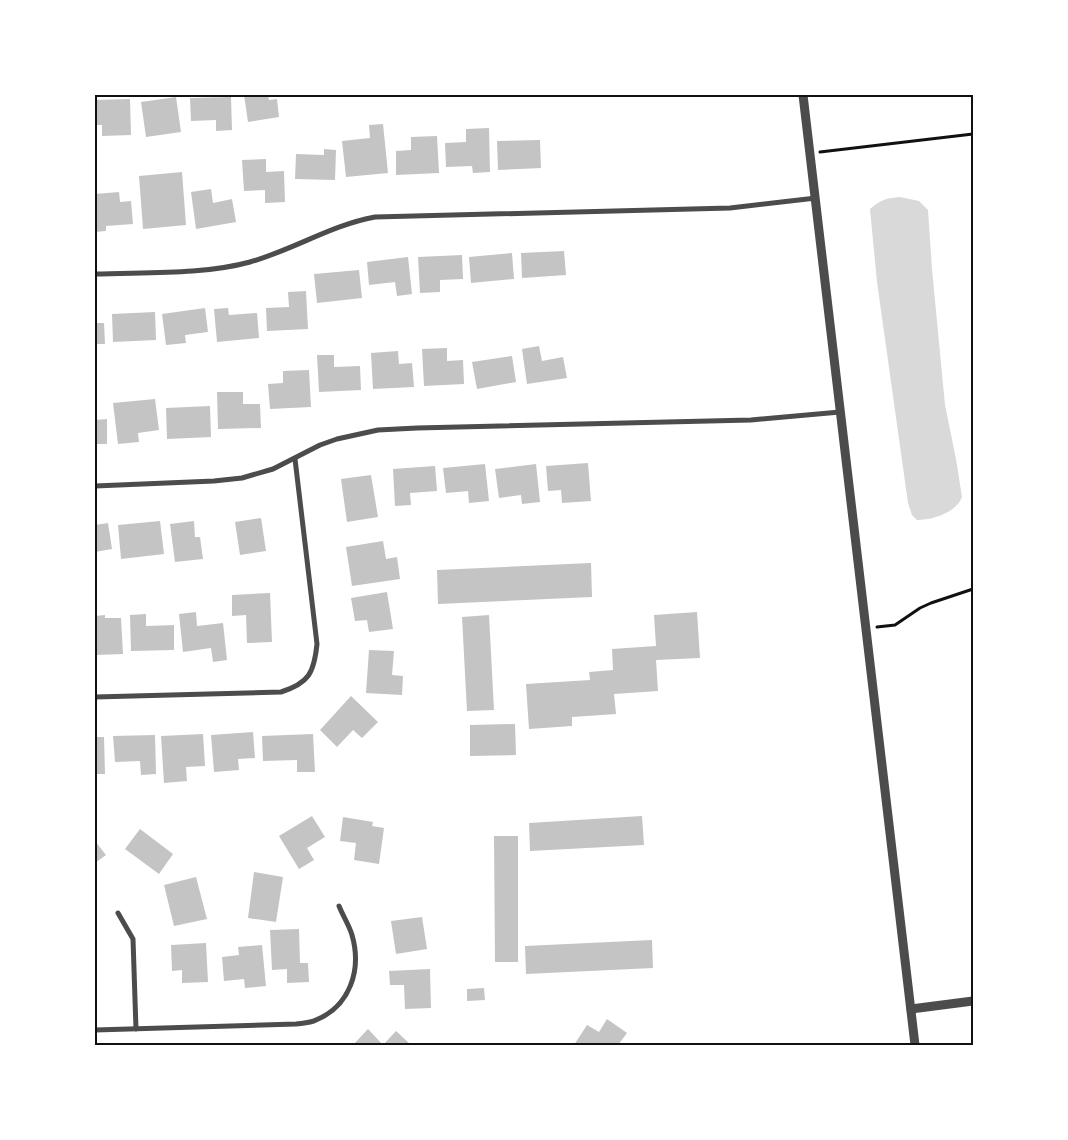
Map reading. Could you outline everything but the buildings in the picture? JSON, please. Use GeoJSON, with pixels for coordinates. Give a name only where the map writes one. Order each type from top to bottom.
{"type":"FeatureCollection","features":[{"type":"Feature","properties":{"kind":"street"},"geometry":{"type":"LineString","coordinates":[[803,95],[915,1045]]}},
{"type":"Feature","properties":{"kind":"street"},"geometry":{"type":"LineString","coordinates":[[95,274],[202,270],[228,267],[251,262],[355,221],[375,217],[730,208],[816,198]]}},
{"type":"Feature","properties":{"kind":"street"},"geometry":{"type":"LineString","coordinates":[[95,486],[242,478],[273,469],[337,439],[378,430],[752,420],[840,412]]}},
{"type":"Feature","properties":{"kind":"street"},"geometry":{"type":"LineString","coordinates":[[95,697],[281,692],[298,686],[309,675],[316,660],[317,644],[295,459]]}},
{"type":"Feature","properties":{"kind":"street"},"geometry":{"type":"LineString","coordinates":[[95,1030],[296,1024],[315,1021],[331,1012],[344,1001],[352,984],[355,962],[352,936],[339,906]]}},
{"type":"Feature","properties":{"kind":"street"},"geometry":{"type":"LineString","coordinates":[[118,913],[133,939],[136,1029]]}},
{"type":"Feature","properties":{"kind":"street"},"geometry":{"type":"LineString","coordinates":[[911,1009],[973,1002]]}},
{"type":"Feature","properties":{"kind":"path"},"geometry":{"type":"LineString","coordinates":[[810,153],[973,134]]}},
{"type":"Feature","properties":{"kind":"path"},"geometry":{"type":"LineString","coordinates":[[866,628],[895,625],[926,605],[973,589]]}},
{"type":"Feature","properties":{"kind":"shaded area"},"geometry":{"type":"Polygon","coordinates":[[[900,197],[919,201],[928,210],[945,405],[962,497],[959,503],[949,511],[923,520],[917,520],[912,515],[908,503],[877,282],[870,209],[884,200],[900,197]]]}}]}
